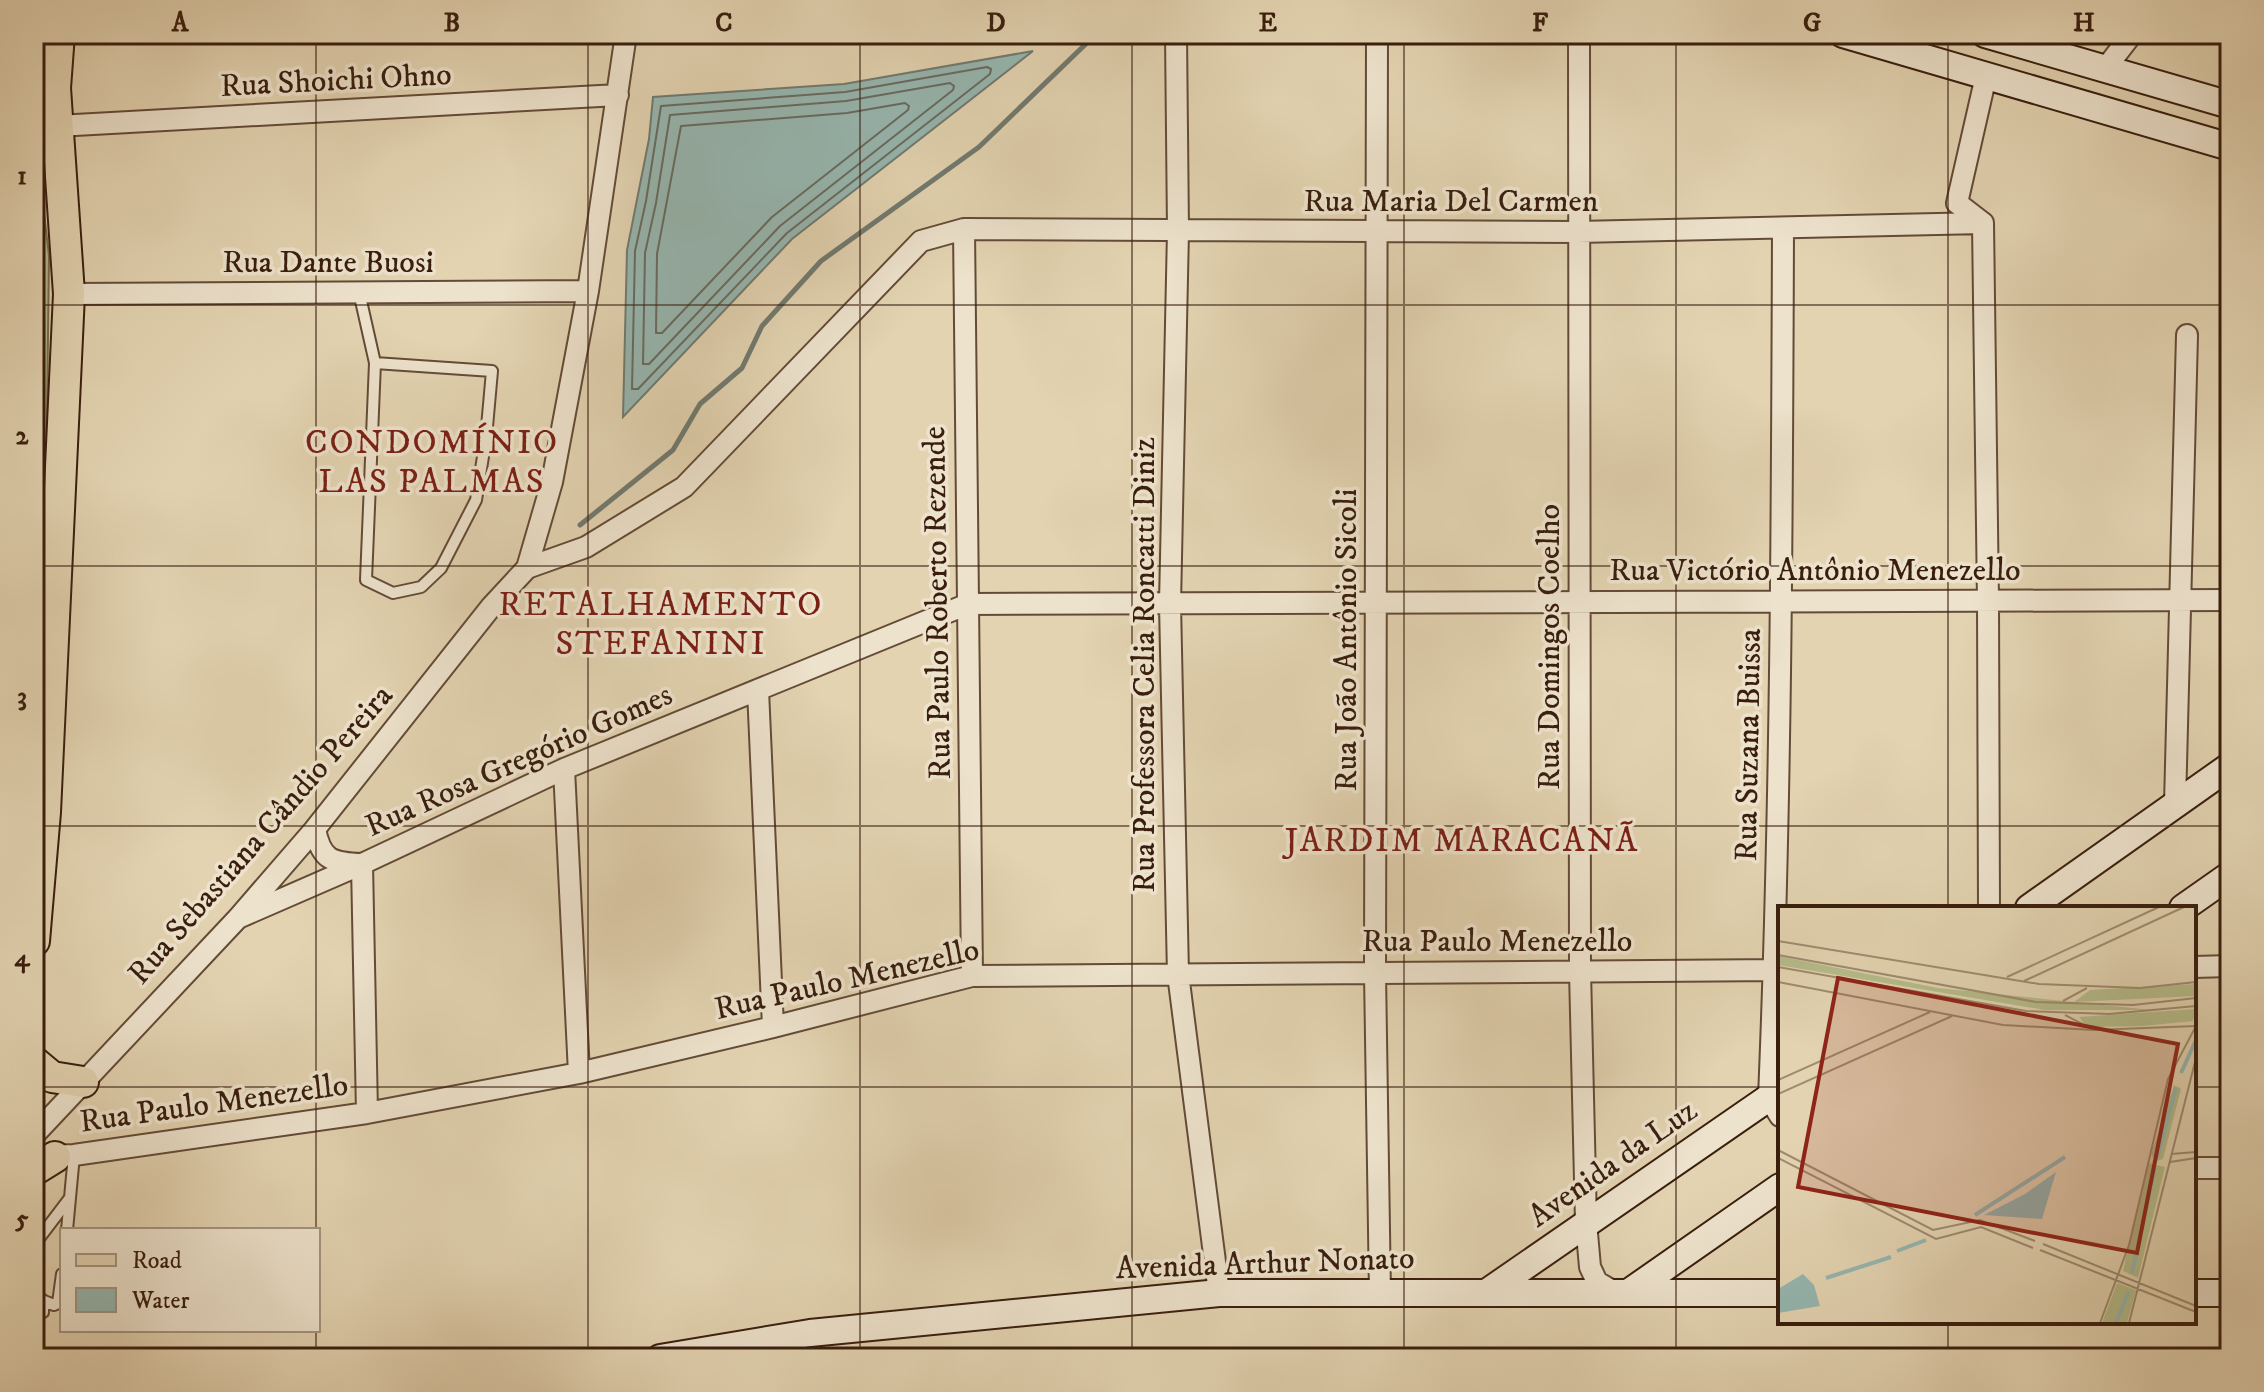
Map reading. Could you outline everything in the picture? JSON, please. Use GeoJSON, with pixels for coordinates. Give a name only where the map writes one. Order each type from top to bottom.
{"type":"FeatureCollection","features":[{"type":"Feature","properties":{"kind":"main road"},"geometry":{"type":"LineString","coordinates":[[34,941],[55,630],[69,294],[55,88],[59,34]]}},
{"type":"Feature","properties":{"kind":"main road"},"geometry":{"type":"LineString","coordinates":[[1843,34],[2230,147]]}},
{"type":"Feature","properties":{"kind":"main road"},"geometry":{"type":"LineString","coordinates":[[1986,76],[1990,36],[2230,105]]}},
{"type":"Feature","properties":{"kind":"main road"},"geometry":{"type":"LineString","coordinates":[[34,606],[55,630]]}},
{"type":"Feature","properties":{"kind":"main road"},"geometry":{"type":"LineString","coordinates":[[2032,906],[2230,766]]}},
{"type":"Feature","properties":{"kind":"main road"},"geometry":{"type":"LineString","coordinates":[[2186,906],[2230,875]]}},
{"type":"Feature","properties":{"kind":"main road"},"geometry":{"type":"LineString","coordinates":[[34,1062],[52,1077],[83,1082]]}},
{"type":"Feature","properties":{"kind":"main road","name":"Avenida da Luz"},"geometry":{"type":"LineString","coordinates":[[1486,1293],[1586,1222],[1776,1102]]}},
{"type":"Feature","properties":{"kind":"main road"},"geometry":{"type":"LineString","coordinates":[[1623,1293],[1778,1188]]}},
{"type":"Feature","properties":{"kind":"main road","name":"Avenida Arthur Nonato"},"geometry":{"type":"LineString","coordinates":[[660,1358],[810,1333],[1219,1293],[1778,1293]]}},
{"type":"Feature","properties":{"kind":"main road"},"geometry":{"type":"LineString","coordinates":[[2196,1293],[2230,1293]]}},
{"type":"Feature","properties":{"kind":"street"},"geometry":{"type":"LineString","coordinates":[[527,568],[552,482],[588,291],[626,34]]}},
{"type":"Feature","properties":{"kind":"street","name":"Rua Professora Celia Roncatti Diniz"},"geometry":{"type":"LineString","coordinates":[[1176,34],[1178,231],[1170,604],[1178,974],[1219,1293]]}},
{"type":"Feature","properties":{"kind":"street","name":"Rua João Antônio Sicoli"},"geometry":{"type":"LineString","coordinates":[[1377,34],[1375,973],[1380,1294]]}},
{"type":"Feature","properties":{"kind":"street","name":"Rua Domingos Coelho"},"geometry":{"type":"LineString","coordinates":[[1579,34],[1580,971],[1586,1222],[1590,1267],[1597,1282],[1623,1293]]}},
{"type":"Feature","properties":{"kind":"street"},"geometry":{"type":"LineString","coordinates":[[2105,69],[2132,34]]}},
{"type":"Feature","properties":{"kind":"street"},"geometry":{"type":"LineString","coordinates":[[1986,76],[1957,203],[1983,223],[1989,906]]}},
{"type":"Feature","properties":{"kind":"street","name":"Rua Shoichi Ohno"},"geometry":{"type":"LineString","coordinates":[[57,126],[618,95]]}},
{"type":"Feature","properties":{"kind":"street","name":"Rua Maria Del Carmen"},"geometry":{"type":"LineString","coordinates":[[527,568],[586,547],[684,487],[921,241],[964,229],[1578,232],[1983,223]]}},
{"type":"Feature","properties":{"kind":"street","name":"Rua Paulo Roberto Rezende"},"geometry":{"type":"LineString","coordinates":[[964,229],[972,976]]}},
{"type":"Feature","properties":{"kind":"street","name":"Rua Suzana Buissa"},"geometry":{"type":"LineString","coordinates":[[1776,1102],[1783,229]]}},
{"type":"Feature","properties":{"kind":"street","name":"Rua Dante Buosi"},"geometry":{"type":"LineString","coordinates":[[69,294],[588,291]]}},
{"type":"Feature","properties":{"kind":"street"},"geometry":{"type":"LineString","coordinates":[[2175,804],[2187,335]]}},
{"type":"Feature","properties":{"kind":"street","name":"Rua Sebastiana Cândio Pereira"},"geometry":{"type":"LineString","coordinates":[[34,1135],[238,918],[315,829],[491,607],[527,568]]}},
{"type":"Feature","properties":{"kind":"street","name":"Rua Victório Antônio Menezello"},"geometry":{"type":"LineString","coordinates":[[968,604],[2230,600]]}},
{"type":"Feature","properties":{"kind":"street","name":"Rua Rosa Gregório Gomes"},"geometry":{"type":"LineString","coordinates":[[238,918],[362,864],[564,769],[968,604]]}},
{"type":"Feature","properties":{"kind":"street"},"geometry":{"type":"LineString","coordinates":[[758,690],[773,1027]]}},
{"type":"Feature","properties":{"kind":"street"},"geometry":{"type":"LineString","coordinates":[[564,769],[579,1073]]}},
{"type":"Feature","properties":{"kind":"street","name":"Rua Rosa Gregório Gomes"},"geometry":{"type":"LineString","coordinates":[[315,829],[318,847],[325,856],[340,863],[362,864]]}},
{"type":"Feature","properties":{"kind":"street"},"geometry":{"type":"LineString","coordinates":[[362,864],[367,1113]]}},
{"type":"Feature","properties":{"kind":"street"},"geometry":{"type":"LineString","coordinates":[[2196,967],[2230,966]]}},
{"type":"Feature","properties":{"kind":"street","name":"Rua Paulo Menezello"},"geometry":{"type":"LineString","coordinates":[[49,1160],[367,1113],[579,1073],[972,976],[1777,970]]}},
{"type":"Feature","properties":{"kind":"street"},"geometry":{"type":"LineString","coordinates":[[2196,1168],[2230,1168]]}},
{"type":"Feature","properties":{"kind":"lane"},"geometry":{"type":"LineString","coordinates":[[359,292],[375,363],[366,580],[393,593],[421,587],[441,568],[476,500],[492,371],[375,363]]}},
{"type":"Feature","properties":{"kind":"lane"},"geometry":{"type":"LineString","coordinates":[[49,1160],[70,1197],[67,1228]]}},
{"type":"Feature","properties":{"kind":"lane"},"geometry":{"type":"LineString","coordinates":[[34,1245],[70,1197]]}},
{"type":"Feature","properties":{"kind":"lane"},"geometry":{"type":"LineString","coordinates":[[38,1299],[54,1305],[58,1303],[60,1288]]}},
{"type":"Feature","properties":{"kind":"lane"},"geometry":{"type":"LineString","coordinates":[[34,1314],[43,1312],[38,1299]]}},
{"type":"Feature","properties":{"kind":"green space"},"geometry":{"type":"Polygon","coordinates":[[[34,126],[49,256],[46,494],[41,591],[34,588],[34,126]]]}},
{"type":"Feature","properties":{"kind":"water"},"geometry":{"type":"Polygon","coordinates":[[[1033,51],[792,239],[623,417],[627,250],[649,139],[653,97],[844,84],[1033,51]]]}},
{"type":"Feature","properties":{"kind":"waterway"},"geometry":{"type":"LineString","coordinates":[[580,525],[673,450],[700,404],[742,368],[762,326],[821,261],[979,147],[1092,38]]}},
{"type":"Feature","properties":{"kind":"district","name":"CONDOMÍNIO LAS PALMAS"},"geometry":{"type":"Point","coordinates":[432,462]}},
{"type":"Feature","properties":{"kind":"district","name":"RETALHAMENTO STEFANINI"},"geometry":{"type":"Point","coordinates":[661,624]}},
{"type":"Feature","properties":{"kind":"district","name":"JARDIM MARACANÃ"},"geometry":{"type":"Point","coordinates":[1462,841]}}]}
